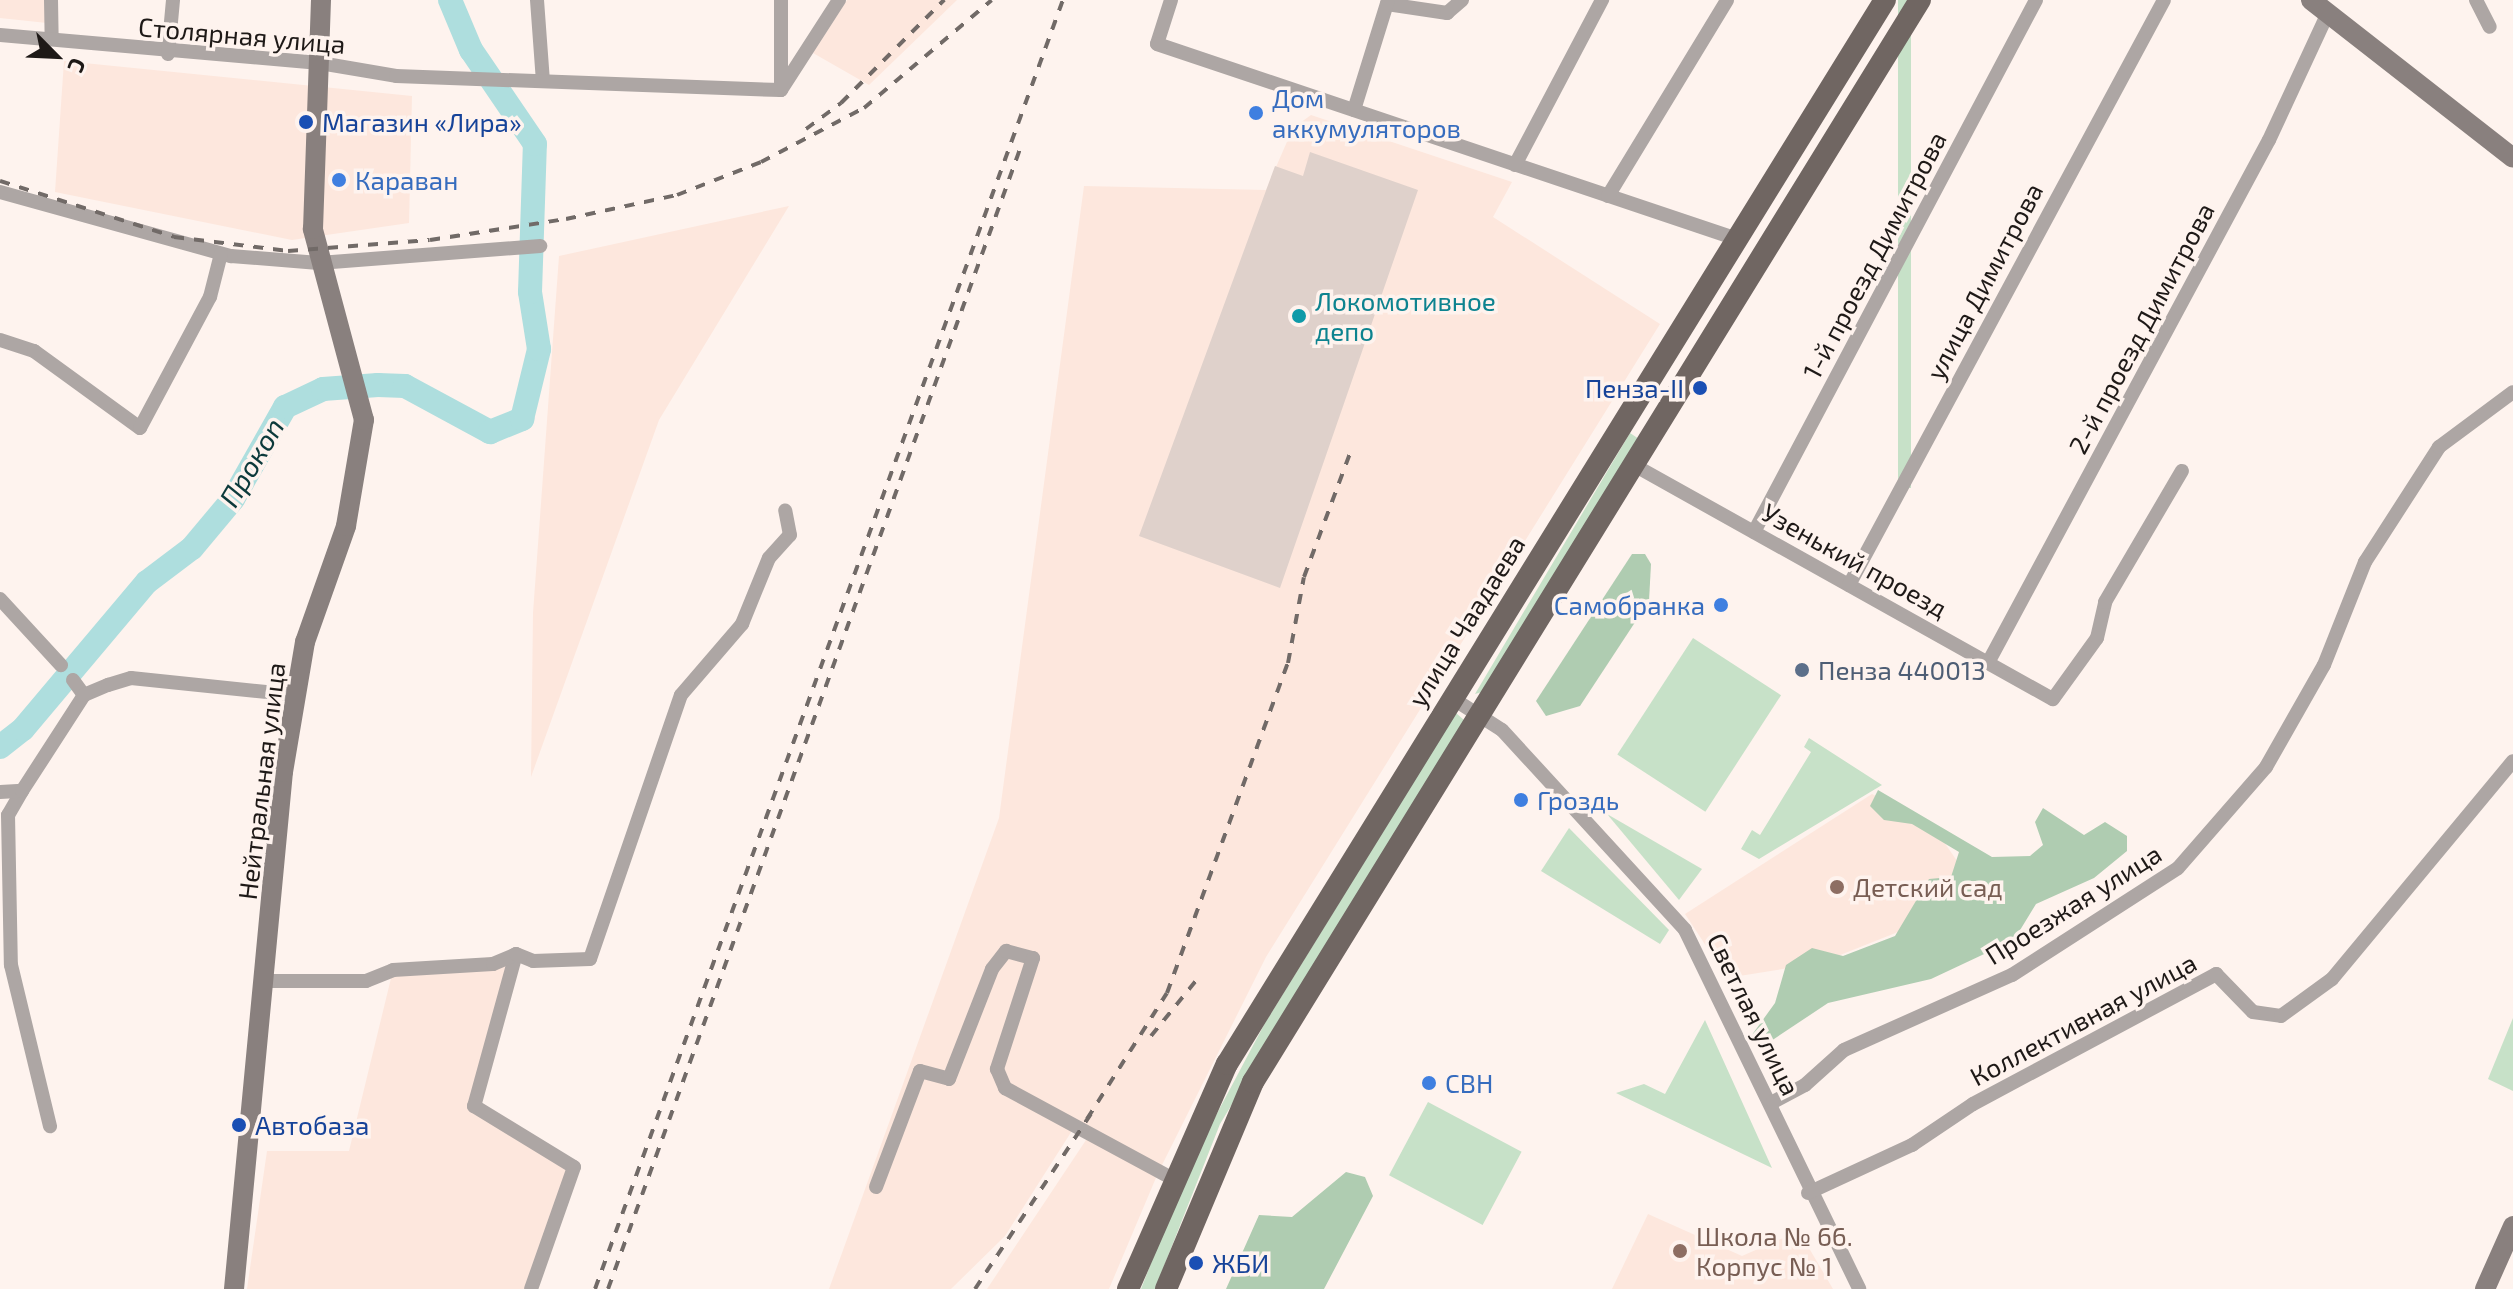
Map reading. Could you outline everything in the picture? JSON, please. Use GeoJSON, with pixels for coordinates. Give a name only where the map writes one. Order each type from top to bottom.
{"type":"FeatureCollection","features":[{"type":"Feature","properties":{"kind":"main road","name":"Нейтральная улица"},"geometry":{"type":"LineString","coordinates":[[234,1289],[296,695],[305,642],[346,526],[364,420],[319,263],[311,149],[320,63],[321,0]]}},
{"type":"Feature","properties":{"kind":"main road","name":"улица Чаадаева"},"geometry":{"type":"LineString","coordinates":[[1128,1289],[1173,1179],[1227,1064],[1885,0]]}},
{"type":"Feature","properties":{"kind":"main road"},"geometry":{"type":"LineString","coordinates":[[1166,1289],[1253,1082],[1920,0]]}},
{"type":"Feature","properties":{"kind":"main road"},"geometry":{"type":"LineString","coordinates":[[2311,0],[2513,158]]}},
{"type":"Feature","properties":{"kind":"main road"},"geometry":{"type":"LineString","coordinates":[[2485,1289],[2513,1226]]}},
{"type":"Feature","properties":{"kind":"street"},"geometry":{"type":"LineString","coordinates":[[51,0],[52,39]]}},
{"type":"Feature","properties":{"kind":"street"},"geometry":{"type":"LineString","coordinates":[[168,54],[173,0]]}},
{"type":"Feature","properties":{"kind":"street"},"geometry":{"type":"LineString","coordinates":[[537,0],[543,81],[781,90]]}},
{"type":"Feature","properties":{"kind":"street"},"geometry":{"type":"LineString","coordinates":[[781,0],[781,90]]}},
{"type":"Feature","properties":{"kind":"street"},"geometry":{"type":"LineString","coordinates":[[781,90],[839,0]]}},
{"type":"Feature","properties":{"kind":"street"},"geometry":{"type":"LineString","coordinates":[[1171,0],[1157,44],[1737,239]]}},
{"type":"Feature","properties":{"kind":"street"},"geometry":{"type":"LineString","coordinates":[[1354,110],[1387,2],[1447,13],[1462,0]]}},
{"type":"Feature","properties":{"kind":"street"},"geometry":{"type":"LineString","coordinates":[[1515,165],[1602,0]]}},
{"type":"Feature","properties":{"kind":"street"},"geometry":{"type":"LineString","coordinates":[[1608,196],[1727,0]]}},
{"type":"Feature","properties":{"kind":"street","name":"1-й проезд Димитрова"},"geometry":{"type":"LineString","coordinates":[[1754,532],[2036,0]]}},
{"type":"Feature","properties":{"kind":"street","name":"улица Димитрова"},"geometry":{"type":"LineString","coordinates":[[1849,585],[2164,0]]}},
{"type":"Feature","properties":{"kind":"street"},"geometry":{"type":"LineString","coordinates":[[2476,0],[2490,27]]}},
{"type":"Feature","properties":{"kind":"street","name":"2-й проезд Димитрова"},"geometry":{"type":"LineString","coordinates":[[1989,661],[2269,140],[2328,13]]}},
{"type":"Feature","properties":{"kind":"street","name":"Столярная улица"},"geometry":{"type":"LineString","coordinates":[[0,35],[168,54],[320,63],[396,76],[480,76],[543,81]]}},
{"type":"Feature","properties":{"kind":"street"},"geometry":{"type":"LineString","coordinates":[[2,198],[221,254],[319,263],[540,246]]}},
{"type":"Feature","properties":{"kind":"street"},"geometry":{"type":"LineString","coordinates":[[0,340],[34,351],[140,428],[210,297],[221,254]]}},
{"type":"Feature","properties":{"kind":"street","name":"Проезжая улица"},"geometry":{"type":"LineString","coordinates":[[1773,1102],[1805,1085],[1844,1050],[2012,975],[2178,868],[2266,767],[2324,665],[2365,562],[2439,447],[2513,392]]}},
{"type":"Feature","properties":{"kind":"street","name":"Узенький проезд"},"geometry":{"type":"LineString","coordinates":[[1632,464],[2053,699],[2097,638],[2105,602],[2182,471]]}},
{"type":"Feature","properties":{"kind":"street"},"geometry":{"type":"LineString","coordinates":[[265,981],[366,981],[393,970],[493,964],[516,954],[533,961],[590,959],[681,695],[742,624],[769,558],[790,535],[785,510]]}},
{"type":"Feature","properties":{"kind":"street"},"geometry":{"type":"LineString","coordinates":[[0,599],[61,665]]}},
{"type":"Feature","properties":{"kind":"street"},"geometry":{"type":"LineString","coordinates":[[50,1126],[11,965],[8,815],[84,695],[131,678],[296,695]]}},
{"type":"Feature","properties":{"kind":"street"},"geometry":{"type":"LineString","coordinates":[[73,680],[84,695]]}},
{"type":"Feature","properties":{"kind":"street","name":"Светлая улица"},"geometry":{"type":"LineString","coordinates":[[1452,698],[1502,730],[1685,930],[1773,1102],[1808,1193],[1859,1289]]}},
{"type":"Feature","properties":{"kind":"street","name":"Коллективная улица"},"geometry":{"type":"LineString","coordinates":[[1808,1193],[1912,1145],[1973,1104],[2216,974],[2253,1012],[2281,1016],[2332,979],[2513,761]]}},
{"type":"Feature","properties":{"kind":"street"},"geometry":{"type":"LineString","coordinates":[[0,792],[22,791]]}},
{"type":"Feature","properties":{"kind":"street"},"geometry":{"type":"LineString","coordinates":[[876,1187],[920,1071],[949,1079],[992,969],[1006,951],[1033,958],[997,1069],[1005,1088],[1173,1179]]}},
{"type":"Feature","properties":{"kind":"street"},"geometry":{"type":"LineString","coordinates":[[516,954],[474,1106],[574,1167],[531,1289]]}},
{"type":"Feature","properties":{"kind":"shaded area"},"geometry":{"type":"Polygon","coordinates":[[[0,0],[46,0],[47,23],[0,18],[0,0]]]}},
{"type":"Feature","properties":{"kind":"shaded area"},"geometry":{"type":"Polygon","coordinates":[[[847,0],[957,0],[869,85],[813,53],[847,0]]]}},
{"type":"Feature","properties":{"kind":"shaded area"},"geometry":{"type":"Polygon","coordinates":[[[64,61],[412,96],[409,223],[292,240],[55,192],[64,61]]]}},
{"type":"Feature","properties":{"kind":"shaded area"},"geometry":{"type":"Polygon","coordinates":[[[1311,115],[1512,182],[1493,217],[1660,324],[1266,957],[1158,1173],[1109,1289],[987,1289],[1088,1137],[1075,1126],[1005,1236],[951,1289],[829,1289],[999,818],[1084,186],[1266,190],[1293,128],[1311,115]]]}},
{"type":"Feature","properties":{"kind":"shaded area"},"geometry":{"type":"Polygon","coordinates":[[[789,206],[659,420],[531,777],[533,613],[559,256],[789,206]]]}},
{"type":"Feature","properties":{"kind":"shaded area","name":"Детский сад"},"geometry":{"type":"Polygon","coordinates":[[[1872,794],[1931,823],[1968,877],[1903,930],[1820,963],[1727,978],[1685,914],[1872,794]]]}},
{"type":"Feature","properties":{"kind":"shaded area"},"geometry":{"type":"Polygon","coordinates":[[[516,954],[474,1106],[574,1167],[528,1289],[247,1289],[267,1151],[349,1151],[393,970],[516,954]]]}},
{"type":"Feature","properties":{"kind":"shaded area","name":"Школа № 66. Корпус № 1"},"geometry":{"type":"Polygon","coordinates":[[[1648,1214],[1742,1256],[1799,1231],[1833,1289],[1612,1289],[1648,1214]]]}},
{"type":"Feature","properties":{"kind":"green space"},"geometry":{"type":"Polygon","coordinates":[[[1898,0],[1911,0],[1911,488],[1898,488],[1898,0]]]}},
{"type":"Feature","properties":{"kind":"green space"},"geometry":{"type":"Polygon","coordinates":[[[1630,433],[1639,439],[1482,692],[1475,694],[1630,433]]]}},
{"type":"Feature","properties":{"kind":"green space"},"geometry":{"type":"Polygon","coordinates":[[[1632,554],[1645,554],[1651,564],[1649,601],[1580,706],[1546,716],[1536,701],[1632,554]]]}},
{"type":"Feature","properties":{"kind":"green space"},"geometry":{"type":"Polygon","coordinates":[[[1693,638],[1781,695],[1705,812],[1617,755],[1693,638]]]}},
{"type":"Feature","properties":{"kind":"green space"},"geometry":{"type":"Polygon","coordinates":[[[1456,713],[1464,720],[1220,1124],[1155,1289],[1141,1289],[1187,1170],[1265,1023],[1456,713]]]}},
{"type":"Feature","properties":{"kind":"green space"},"geometry":{"type":"Polygon","coordinates":[[[1809,738],[1882,785],[1759,859],[1741,849],[1752,830],[1760,835],[1811,752],[1804,747],[1809,738]]]}},
{"type":"Feature","properties":{"kind":"green space"},"geometry":{"type":"Polygon","coordinates":[[[1878,790],[1992,857],[2030,856],[2043,845],[2035,822],[2043,808],[2084,835],[2105,822],[2127,836],[2127,851],[2094,878],[2036,904],[2014,940],[1931,979],[1828,1003],[1762,1047],[1749,1039],[1775,1003],[1786,965],[1812,948],[1843,956],[1895,936],[1929,879],[1951,877],[1959,852],[1912,824],[1884,820],[1870,806],[1878,790]]]}},
{"type":"Feature","properties":{"kind":"green space"},"geometry":{"type":"Polygon","coordinates":[[[1607,814],[1702,869],[1679,900],[1607,814]]]}},
{"type":"Feature","properties":{"kind":"green space"},"geometry":{"type":"Polygon","coordinates":[[[1569,828],[1669,930],[1660,944],[1541,871],[1569,828]]]}},
{"type":"Feature","properties":{"kind":"green space"},"geometry":{"type":"Polygon","coordinates":[[[2513,1018],[2513,1091],[2488,1079],[2513,1018]]]}},
{"type":"Feature","properties":{"kind":"green space"},"geometry":{"type":"Polygon","coordinates":[[[1705,1020],[1772,1168],[1616,1093],[1644,1084],[1665,1094],[1705,1020]]]}},
{"type":"Feature","properties":{"kind":"green space"},"geometry":{"type":"Polygon","coordinates":[[[1428,1102],[1522,1152],[1483,1225],[1389,1175],[1428,1102]]]}},
{"type":"Feature","properties":{"kind":"green space"},"geometry":{"type":"Polygon","coordinates":[[[1346,1172],[1365,1177],[1373,1196],[1324,1289],[1226,1289],[1259,1215],[1292,1217],[1346,1172]]]}},
{"type":"Feature","properties":{"kind":"building","name":"Локомотивное депо"},"geometry":{"type":"Polygon","coordinates":[[[1310,152],[1418,190],[1280,588],[1139,536],[1275,166],[1303,176],[1310,152]]]}},
{"type":"Feature","properties":{"kind":"waterway","name":"Прокоп"},"geometry":{"type":"LineString","coordinates":[[0,747],[23,729],[147,582],[192,548],[233,499],[285,407],[323,389],[405,386],[490,432],[522,419],[539,349],[530,292],[535,144],[471,50],[450,0]]}},
{"type":"Feature","properties":{"kind":"railway"},"geometry":{"type":"LineString","coordinates":[[806,129],[841,103],[944,0]]}},
{"type":"Feature","properties":{"kind":"railway"},"geometry":{"type":"LineString","coordinates":[[0,181],[174,237],[288,251],[430,240],[566,219],[677,195],[761,162],[864,108],[992,0]]}},
{"type":"Feature","properties":{"kind":"railway"},"geometry":{"type":"LineString","coordinates":[[595,1289],[1063,0]]}},
{"type":"Feature","properties":{"kind":"railway"},"geometry":{"type":"LineString","coordinates":[[608,1289],[1020,149]]}},
{"type":"Feature","properties":{"kind":"railway"},"geometry":{"type":"LineString","coordinates":[[1087,1119],[1167,993],[1288,663],[1304,577],[1352,448]]}},
{"type":"Feature","properties":{"kind":"railway"},"geometry":{"type":"LineString","coordinates":[[1151,1036],[1199,977]]}},
{"type":"Feature","properties":{"kind":"railway"},"geometry":{"type":"LineString","coordinates":[[975,1289],[1092,1112]]}},
{"type":"Feature","properties":{"kind":"place","name":"Дом аккумуляторов"},"geometry":{"type":"Point","coordinates":[1256,113]}},
{"type":"Feature","properties":{"kind":"place","name":"Магазин «Лира»"},"geometry":{"type":"Point","coordinates":[306,122]}},
{"type":"Feature","properties":{"kind":"place","name":"Караван"},"geometry":{"type":"Point","coordinates":[339,180]}},
{"type":"Feature","properties":{"kind":"place","name":"Локомотивное депо"},"geometry":{"type":"Point","coordinates":[1299,316]}},
{"type":"Feature","properties":{"kind":"place","name":"Пенза-II"},"geometry":{"type":"Point","coordinates":[1700,388]}},
{"type":"Feature","properties":{"kind":"place","name":"Самобранка"},"geometry":{"type":"Point","coordinates":[1721,605]}},
{"type":"Feature","properties":{"kind":"place","name":"Пенза 440013"},"geometry":{"type":"Point","coordinates":[1802,670]}},
{"type":"Feature","properties":{"kind":"place","name":"Гроздь"},"geometry":{"type":"Point","coordinates":[1521,800]}},
{"type":"Feature","properties":{"kind":"place","name":"Детский сад"},"geometry":{"type":"Point","coordinates":[1837,887]}},
{"type":"Feature","properties":{"kind":"place","name":"СВН"},"geometry":{"type":"Point","coordinates":[1429,1083]}},
{"type":"Feature","properties":{"kind":"place","name":"Автобаза"},"geometry":{"type":"Point","coordinates":[239,1125]}},
{"type":"Feature","properties":{"kind":"place","name":"Школа № 66. Корпус № 1"},"geometry":{"type":"Point","coordinates":[1680,1251]}},
{"type":"Feature","properties":{"kind":"place","name":"ЖБИ"},"geometry":{"type":"Point","coordinates":[1196,1263]}}]}
